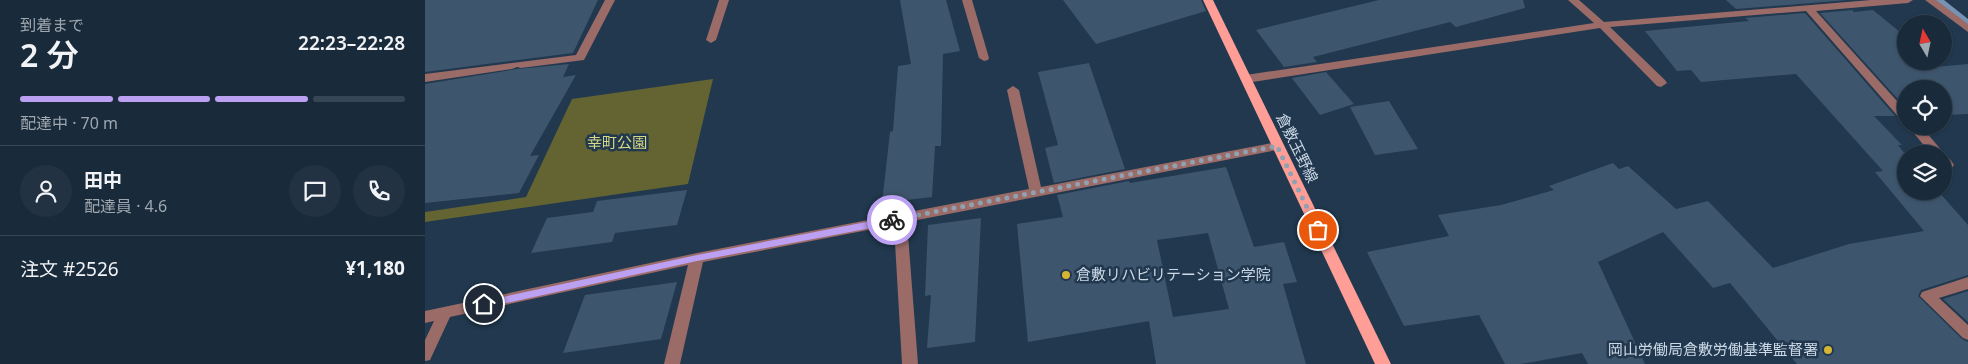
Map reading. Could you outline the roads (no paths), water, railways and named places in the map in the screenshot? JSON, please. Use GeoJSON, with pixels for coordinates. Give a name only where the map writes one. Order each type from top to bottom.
{"type":"FeatureCollection","features":[{"type":"Feature","properties":{"kind":"main road","name":"倉敷玉野線"},"geometry":{"type":"LineString","coordinates":[[1208,0],[1383,364]]}},
{"type":"Feature","properties":{"kind":"street"},"geometry":{"type":"LineString","coordinates":[[425,78],[580,58],[610,0]]}},
{"type":"Feature","properties":{"kind":"street"},"geometry":{"type":"LineString","coordinates":[[711,40],[723,0]]}},
{"type":"Feature","properties":{"kind":"street"},"geometry":{"type":"LineString","coordinates":[[967,0],[984,58]]}},
{"type":"Feature","properties":{"kind":"street"},"geometry":{"type":"LineString","coordinates":[[1573,0],[1602,24],[1661,83]]}},
{"type":"Feature","properties":{"kind":"street"},"geometry":{"type":"LineString","coordinates":[[1246,79],[1602,24],[1908,0]]}},
{"type":"Feature","properties":{"kind":"street"},"geometry":{"type":"LineString","coordinates":[[1931,0],[1968,29]]}},
{"type":"Feature","properties":{"kind":"street"},"geometry":{"type":"LineString","coordinates":[[1809,9],[1897,108]]}},
{"type":"Feature","properties":{"kind":"street"},"geometry":{"type":"LineString","coordinates":[[1013,90],[1035,193]]}},
{"type":"Feature","properties":{"kind":"street"},"geometry":{"type":"LineString","coordinates":[[1922,135],[1930,145]]}},
{"type":"Feature","properties":{"kind":"street"},"geometry":{"type":"LineString","coordinates":[[425,317],[697,258],[1277,146]]}},
{"type":"Feature","properties":{"kind":"street"},"geometry":{"type":"LineString","coordinates":[[900,219],[910,364]]}},
{"type":"Feature","properties":{"kind":"street"},"geometry":{"type":"LineString","coordinates":[[672,364],[697,258]]}},
{"type":"Feature","properties":{"kind":"street"},"geometry":{"type":"LineString","coordinates":[[1968,283],[1927,296],[1968,334]]}},
{"type":"Feature","properties":{"kind":"street"},"geometry":{"type":"LineString","coordinates":[[425,355],[445,313]]}},
{"type":"Feature","properties":{"kind":"waterway"},"geometry":{"type":"LineString","coordinates":[[1939,0],[1968,23]]}},
{"type":"Feature","properties":{"kind":"place","name":"倉敷リハビリテーション学院"},"geometry":{"type":"Point","coordinates":[1066,275]}},
{"type":"Feature","properties":{"kind":"place","name":"岡山労働局倉敷労働基準監督署"},"geometry":{"type":"Point","coordinates":[1828,350]}},
{"type":"Feature","properties":{"kind":"park label","name":"幸町公園"},"geometry":{"type":"Point","coordinates":[617,143]}}]}
